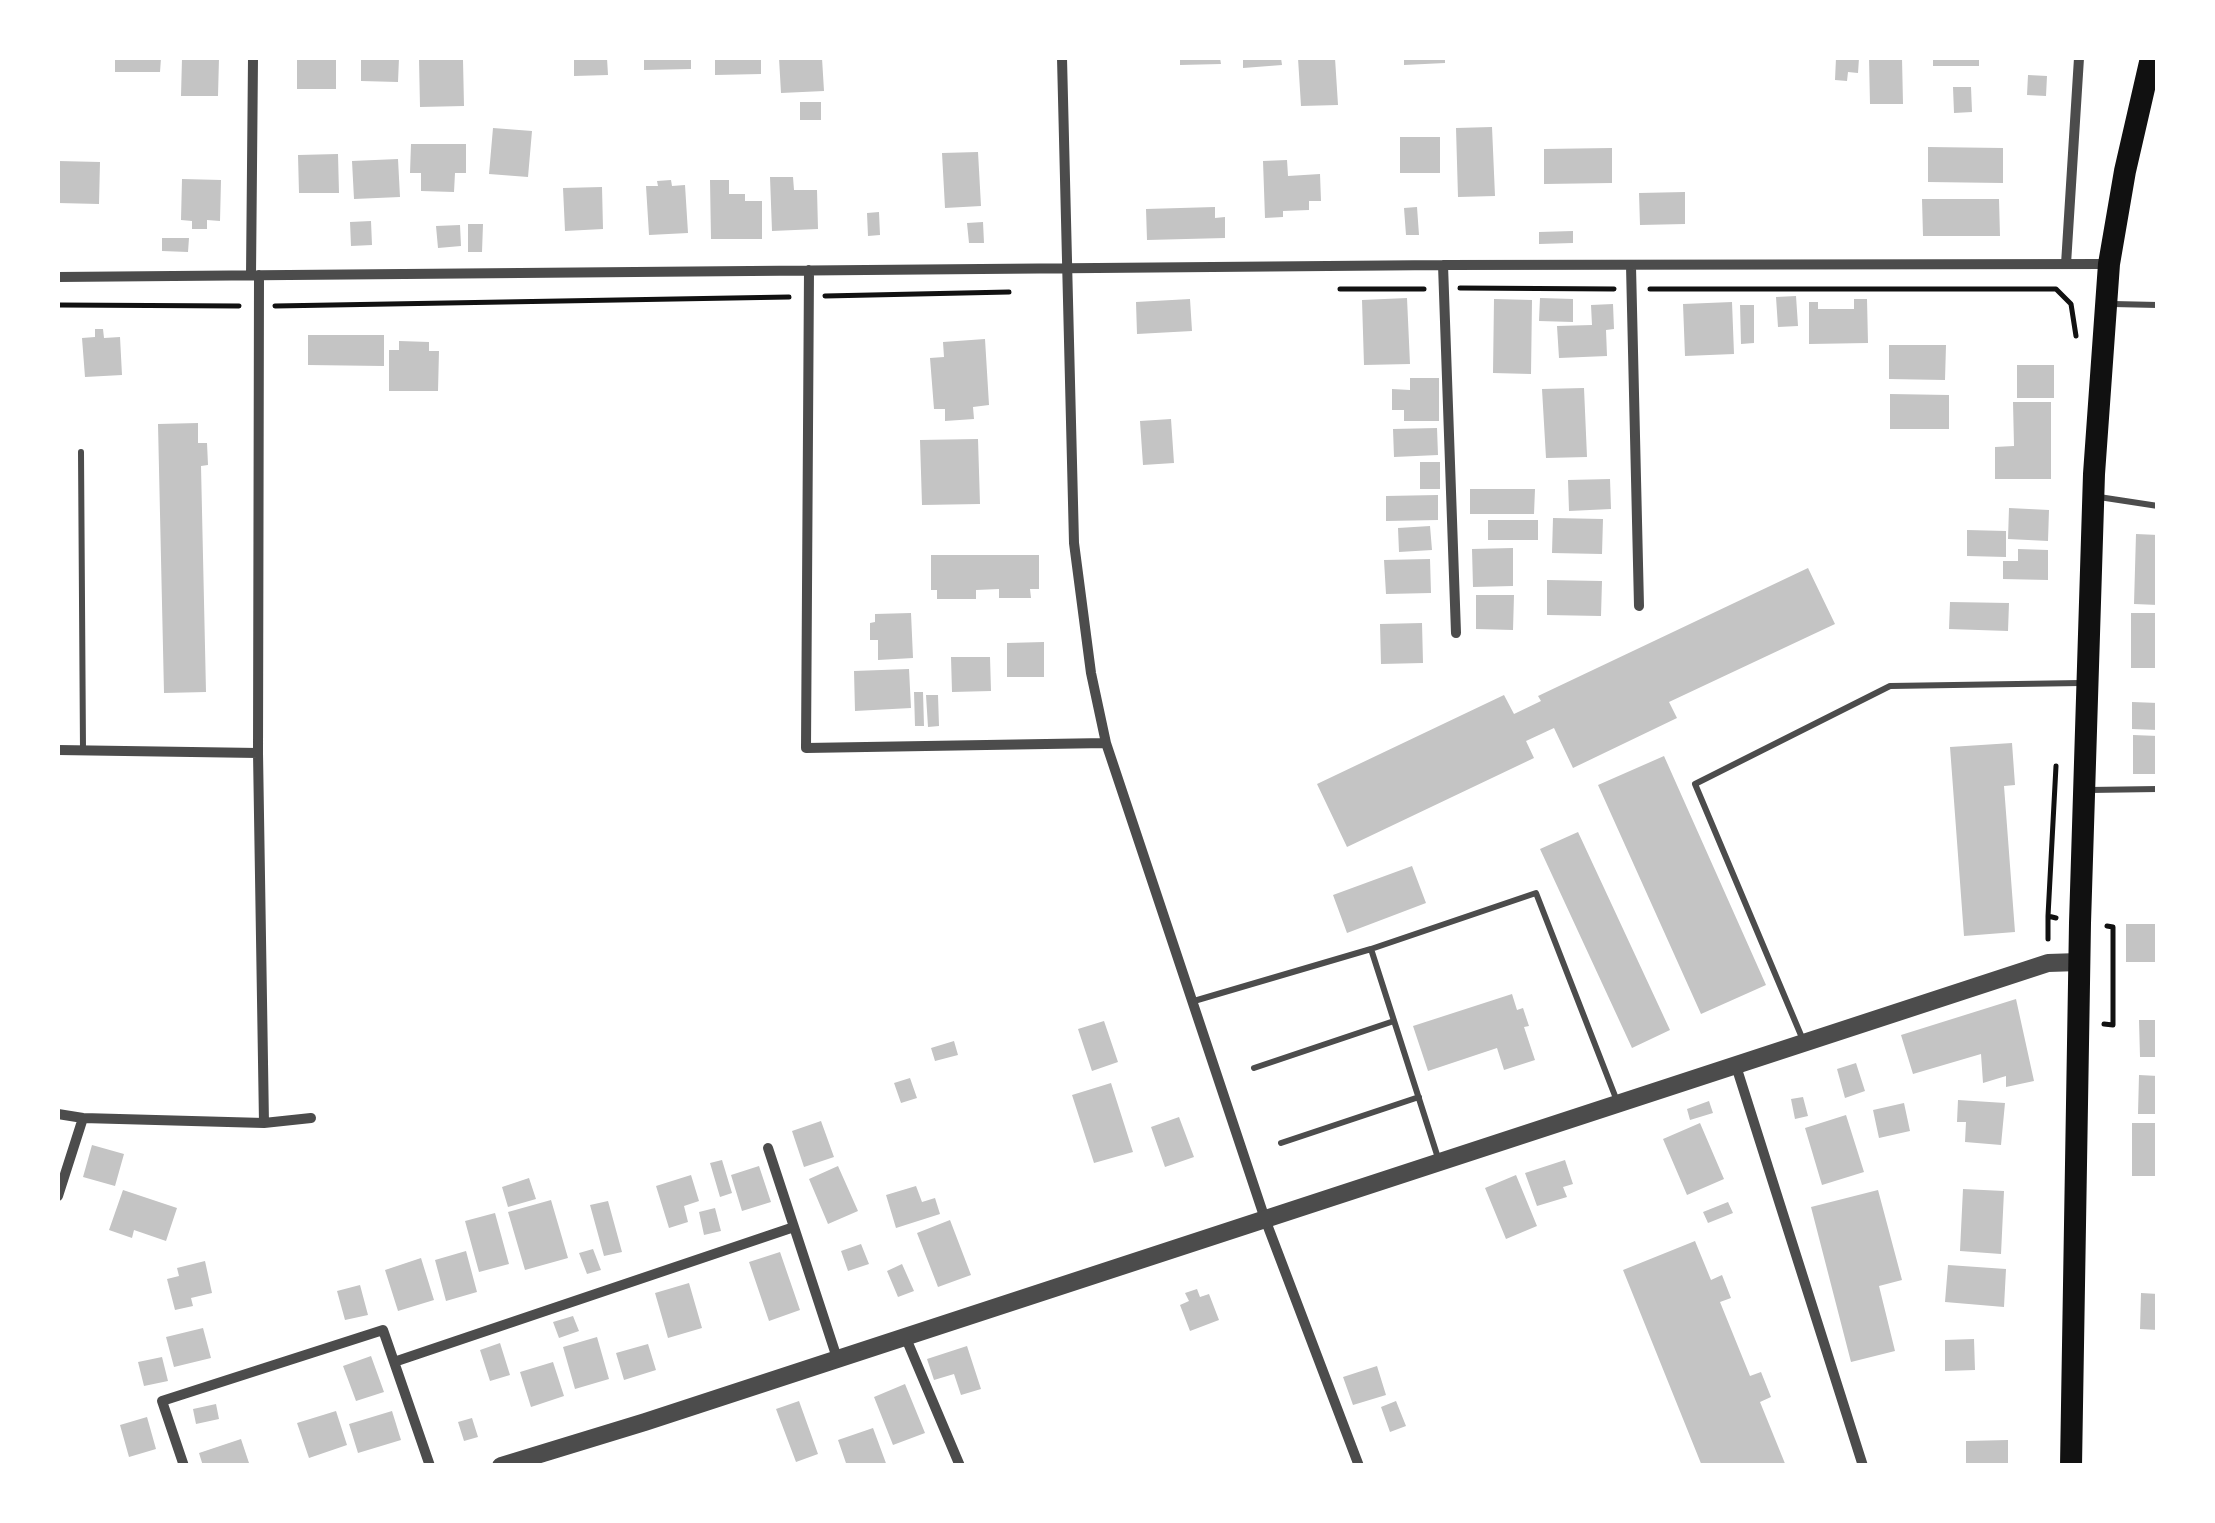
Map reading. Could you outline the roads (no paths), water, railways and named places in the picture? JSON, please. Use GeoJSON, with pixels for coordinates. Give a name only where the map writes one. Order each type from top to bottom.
{"type":"FeatureCollection","features":[{"type":"Feature","properties":{"kind":"highway"},"geometry":{"type":"LineString","coordinates":[[2071,1466],[2079,962],[2093,496],[2109,264],[2151,58]]}},
{"type":"Feature","properties":{"kind":"street"},"geometry":{"type":"LineString","coordinates":[[253,58],[255,275],[259,306],[258,753],[264,1124]]}},
{"type":"Feature","properties":{"kind":"street"},"geometry":{"type":"LineString","coordinates":[[1062,58],[1074,543],[1090,673],[1106,744],[1265,1219],[1359,1466]]}},
{"type":"Feature","properties":{"kind":"street"},"geometry":{"type":"LineString","coordinates":[[2066,264],[2079,58]]}},
{"type":"Feature","properties":{"kind":"street"},"geometry":{"type":"LineString","coordinates":[[58,276],[2109,264]]}},
{"type":"Feature","properties":{"kind":"street"},"geometry":{"type":"LineString","coordinates":[[1443,265],[1456,633]]}},
{"type":"Feature","properties":{"kind":"street"},"geometry":{"type":"LineString","coordinates":[[1631,266],[1638,606]]}},
{"type":"Feature","properties":{"kind":"street"},"geometry":{"type":"LineString","coordinates":[[809,270],[806,748],[1106,744]]}},
{"type":"Feature","properties":{"kind":"street"},"geometry":{"type":"LineString","coordinates":[[58,750],[258,753]]}},
{"type":"Feature","properties":{"kind":"street"},"geometry":{"type":"LineString","coordinates":[[502,1466],[2048,964],[2079,962]]}},
{"type":"Feature","properties":{"kind":"street"},"geometry":{"type":"LineString","coordinates":[[1736,1066],[1863,1466]]}},
{"type":"Feature","properties":{"kind":"street"},"geometry":{"type":"LineString","coordinates":[[58,1114],[264,1124],[310,1118]]}},
{"type":"Feature","properties":{"kind":"street"},"geometry":{"type":"LineString","coordinates":[[58,1196],[83,1118]]}},
{"type":"Feature","properties":{"kind":"street"},"geometry":{"type":"LineString","coordinates":[[768,1148],[836,1358]]}},
{"type":"Feature","properties":{"kind":"street"},"geometry":{"type":"LineString","coordinates":[[394,1362],[794,1226]]}},
{"type":"Feature","properties":{"kind":"street"},"geometry":{"type":"LineString","coordinates":[[184,1466],[162,1401],[383,1330],[430,1466]]}},
{"type":"Feature","properties":{"kind":"street"},"geometry":{"type":"LineString","coordinates":[[904,1336],[960,1466]]}},
{"type":"Feature","properties":{"kind":"lane"},"geometry":{"type":"LineString","coordinates":[[2106,304],[2158,305]]}},
{"type":"Feature","properties":{"kind":"lane"},"geometry":{"type":"LineString","coordinates":[[81,452],[83,750]]}},
{"type":"Feature","properties":{"kind":"lane"},"geometry":{"type":"LineString","coordinates":[[2093,496],[2158,506]]}},
{"type":"Feature","properties":{"kind":"lane"},"geometry":{"type":"LineString","coordinates":[[1804,1043],[1695,784],[1890,686],[2087,683]]}},
{"type":"Feature","properties":{"kind":"lane"},"geometry":{"type":"LineString","coordinates":[[2084,790],[2158,789]]}},
{"type":"Feature","properties":{"kind":"lane"},"geometry":{"type":"LineString","coordinates":[[1192,1002],[1536,893],[1618,1104]]}},
{"type":"Feature","properties":{"kind":"lane"},"geometry":{"type":"LineString","coordinates":[[1371,948],[1440,1162]]}},
{"type":"Feature","properties":{"kind":"lane"},"geometry":{"type":"LineString","coordinates":[[1254,1068],[1394,1021]]}},
{"type":"Feature","properties":{"kind":"lane"},"geometry":{"type":"LineString","coordinates":[[1281,1143],[1419,1097]]}}]}
